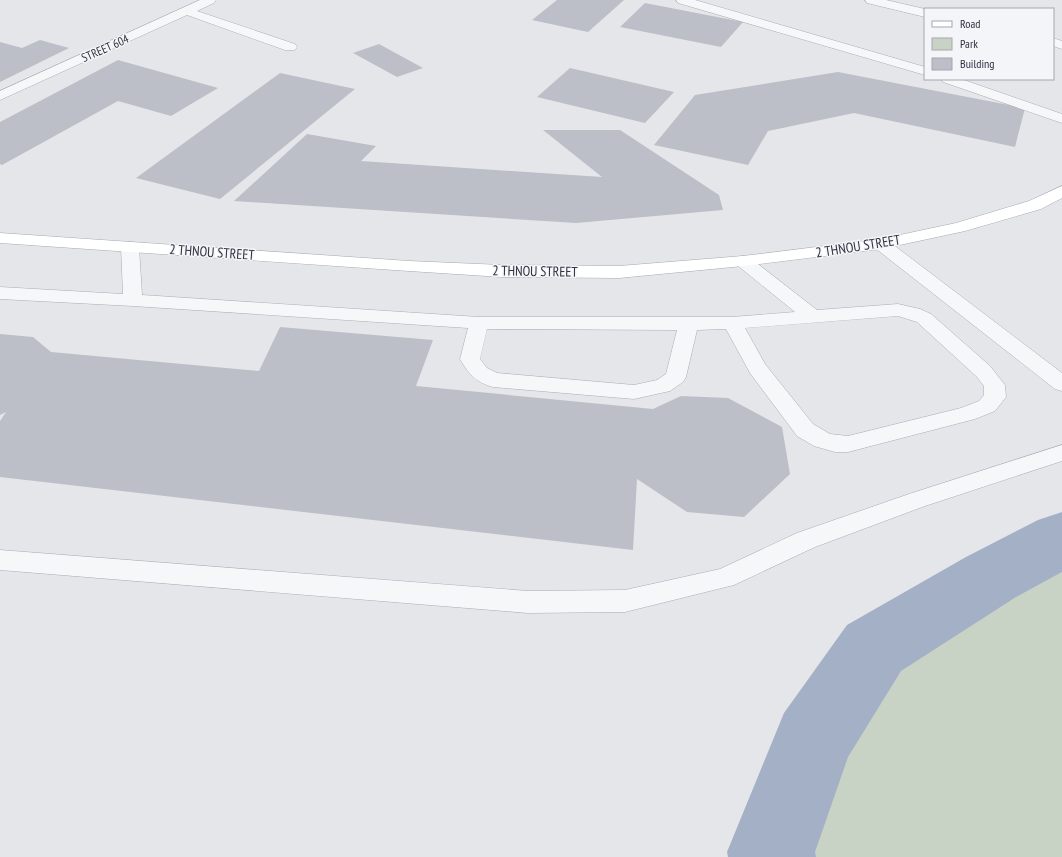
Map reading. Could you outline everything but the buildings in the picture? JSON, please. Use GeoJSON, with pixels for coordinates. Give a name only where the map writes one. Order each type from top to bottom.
{"type":"FeatureCollection","features":[{"type":"Feature","properties":{"kind":"main road","name":"2 THNOU STREET"},"geometry":{"type":"LineString","coordinates":[[0,238],[502,271],[619,272],[743,261],[881,244],[959,227],[1035,205],[1062,191]]}},
{"type":"Feature","properties":{"kind":"street"},"geometry":{"type":"LineString","coordinates":[[682,0],[924,71]]}},
{"type":"Feature","properties":{"kind":"street"},"geometry":{"type":"LineString","coordinates":[[871,0],[924,13]]}},
{"type":"Feature","properties":{"kind":"street"},"geometry":{"type":"LineString","coordinates":[[198,4],[290,47]]}},
{"type":"Feature","properties":{"kind":"street","name":"STREET 604"},"geometry":{"type":"LineString","coordinates":[[0,96],[198,4]]}},
{"type":"Feature","properties":{"kind":"street"},"geometry":{"type":"LineString","coordinates":[[951,80],[1062,119]]}},
{"type":"Feature","properties":{"kind":"street"},"geometry":{"type":"LineString","coordinates":[[881,244],[1062,384]]}},
{"type":"Feature","properties":{"kind":"street"},"geometry":{"type":"LineString","coordinates":[[130,247],[133,300]]}},
{"type":"Feature","properties":{"kind":"street"},"geometry":{"type":"LineString","coordinates":[[743,261],[812,316]]}},
{"type":"Feature","properties":{"kind":"street"},"geometry":{"type":"LineString","coordinates":[[0,293],[133,300],[479,323],[732,323],[898,310],[913,313],[924,318],[983,371],[995,385],[995,397],[987,406],[967,414],[848,444],[835,444],[822,440],[805,430],[757,368],[732,323]]}},
{"type":"Feature","properties":{"kind":"street"},"geometry":{"type":"LineString","coordinates":[[479,323],[470,360],[480,373],[493,380],[634,392],[663,386],[676,377],[688,324]]}},
{"type":"Feature","properties":{"kind":"street"},"geometry":{"type":"LineString","coordinates":[[0,560],[528,602],[625,601],[725,578],[806,540],[917,500],[1062,453]]}},
{"type":"Feature","properties":{"kind":"green space"},"geometry":{"type":"Polygon","coordinates":[[[1062,539],[1062,857],[772,857],[771,852],[813,740],[874,648],[991,577],[1062,539]]]}},
{"type":"Feature","properties":{"kind":"waterway"},"geometry":{"type":"LineString","coordinates":[[772,857],[771,852],[813,740],[874,648],[991,577],[1062,539]]}}]}
